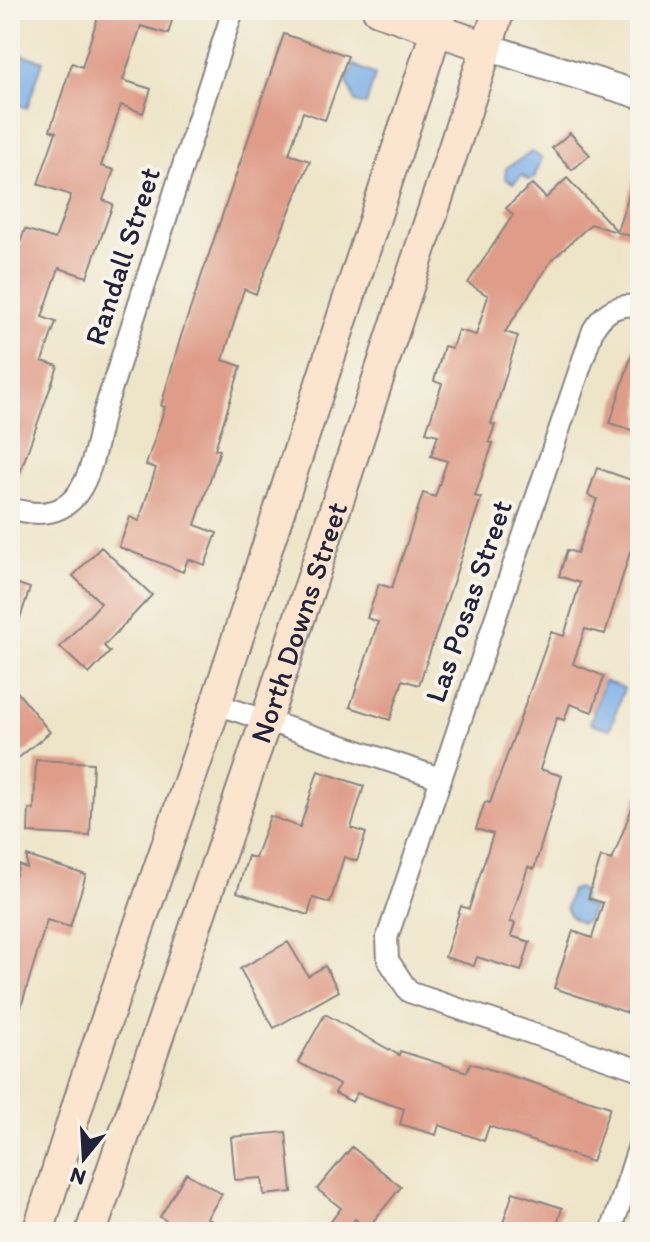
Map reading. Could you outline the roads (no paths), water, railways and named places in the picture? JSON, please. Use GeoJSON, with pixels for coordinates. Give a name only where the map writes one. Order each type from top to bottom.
{"type":"FeatureCollection","features":[{"type":"Feature","properties":{"kind":"main road"},"geometry":{"type":"LineString","coordinates":[[378,10],[440,19],[487,47]]}},
{"type":"Feature","properties":{"kind":"main road","name":"North Downs Street"},"geometry":{"type":"LineString","coordinates":[[91,1232],[266,720],[499,10]]}},
{"type":"Feature","properties":{"kind":"main road","name":"North Downs Street"},"geometry":{"type":"LineString","coordinates":[[38,1232],[85,1082],[216,704],[440,19]]}},
{"type":"Feature","properties":{"kind":"street","name":"Randall Street"},"geometry":{"type":"LineString","coordinates":[[10,508],[35,514],[56,510],[74,498],[88,480],[103,415],[233,10]]}},
{"type":"Feature","properties":{"kind":"street"},"geometry":{"type":"LineString","coordinates":[[487,47],[640,95]]}},
{"type":"Feature","properties":{"kind":"street","name":"Las Posas Street"},"geometry":{"type":"LineString","coordinates":[[640,306],[627,304],[613,309],[600,318],[593,330],[392,917],[388,948],[388,960],[398,980],[420,997],[640,1070]]}},
{"type":"Feature","properties":{"kind":"street"},"geometry":{"type":"LineString","coordinates":[[216,704],[440,778]]}},
{"type":"Feature","properties":{"kind":"street"},"geometry":{"type":"LineString","coordinates":[[611,1232],[640,1142]]}},
{"type":"Feature","properties":{"kind":"water"},"geometry":{"type":"Polygon","coordinates":[[[11,51],[43,61],[27,108],[10,102],[11,51]]]}},
{"type":"Feature","properties":{"kind":"water"},"geometry":{"type":"Polygon","coordinates":[[[354,65],[375,75],[366,105],[355,102],[347,82],[354,65]]]}},
{"type":"Feature","properties":{"kind":"water"},"geometry":{"type":"Polygon","coordinates":[[[532,152],[542,158],[534,178],[528,180],[523,175],[513,183],[505,178],[506,168],[532,152]]]}},
{"type":"Feature","properties":{"kind":"water"},"geometry":{"type":"Polygon","coordinates":[[[604,681],[624,688],[610,729],[590,723],[604,681]]]}},
{"type":"Feature","properties":{"kind":"water"},"geometry":{"type":"Polygon","coordinates":[[[578,888],[583,892],[583,904],[593,908],[587,920],[581,923],[571,917],[566,908],[571,890],[578,888]]]}}]}
